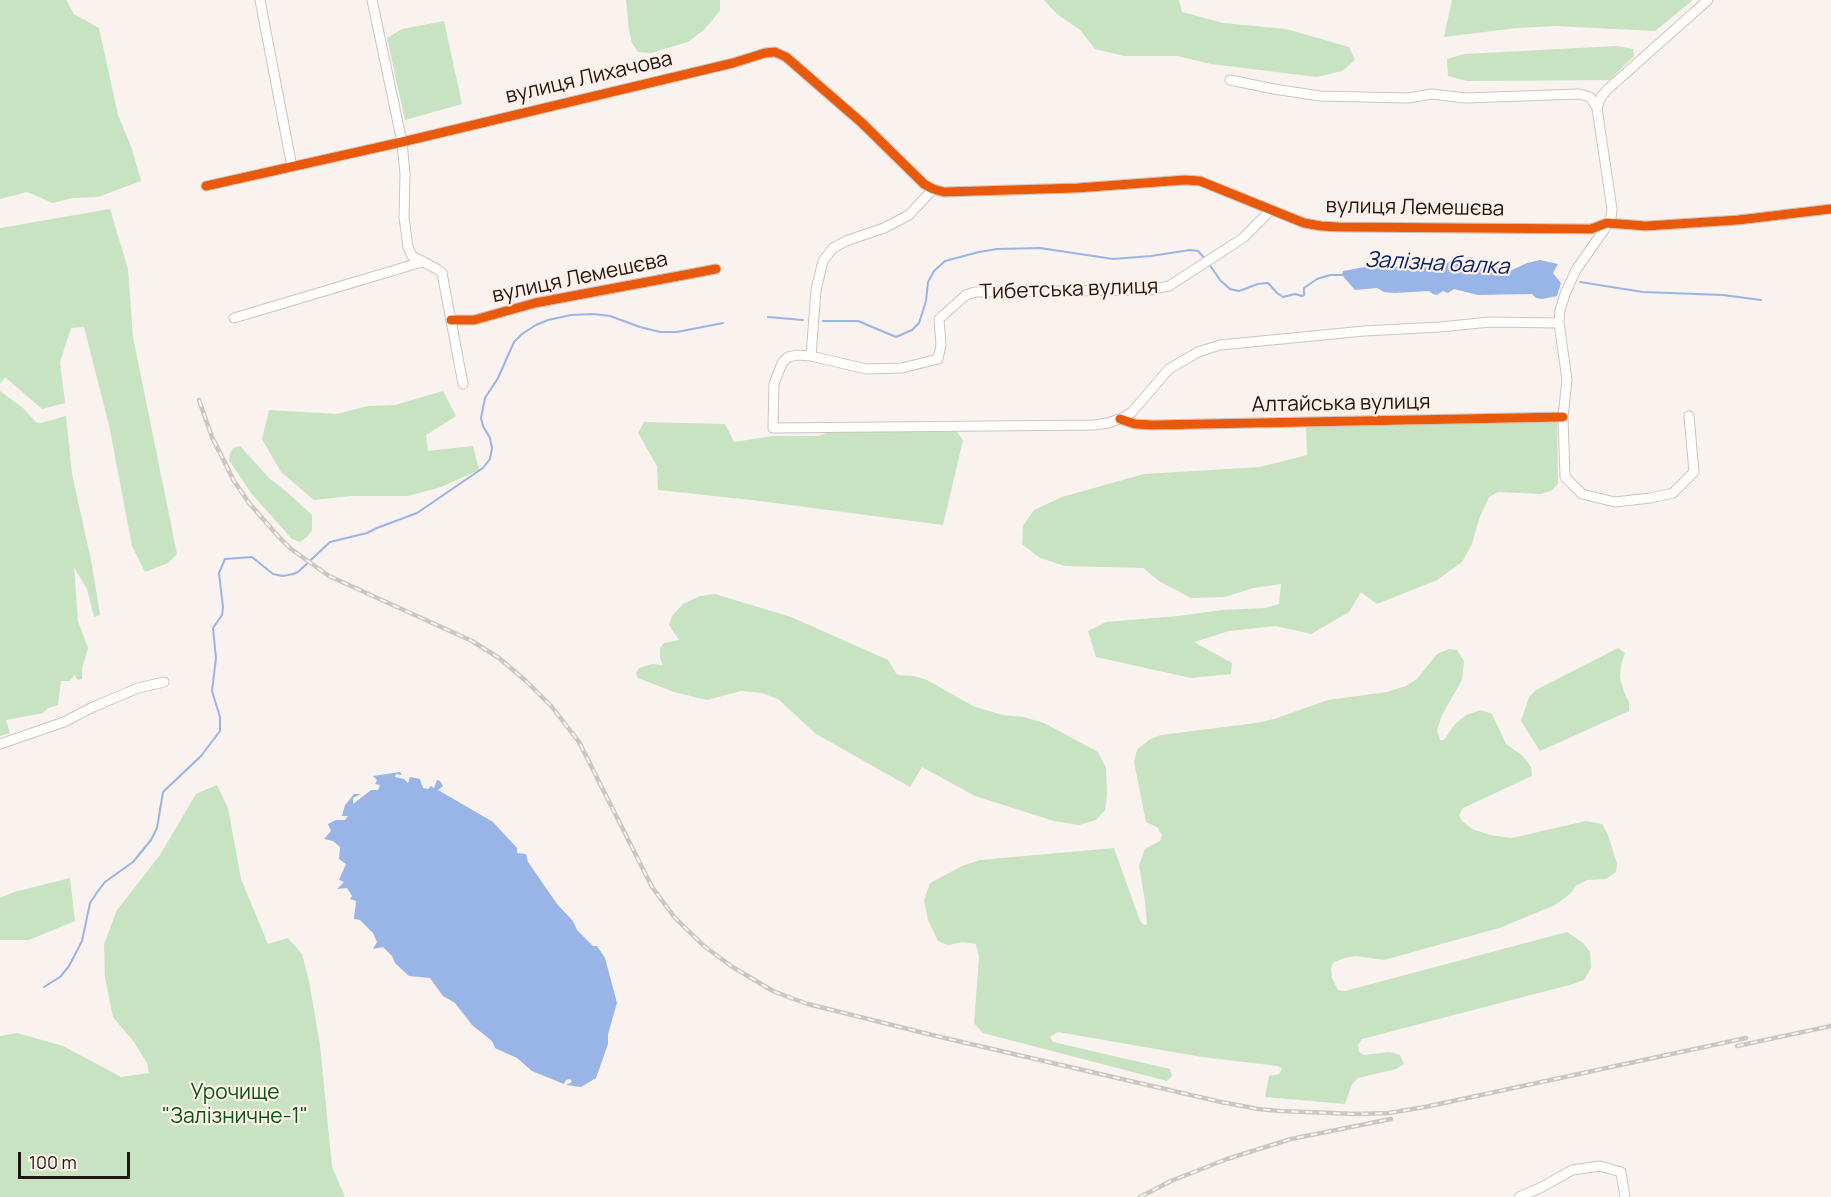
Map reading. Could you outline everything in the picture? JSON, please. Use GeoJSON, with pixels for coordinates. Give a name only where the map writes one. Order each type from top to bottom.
{"type":"FeatureCollection","features":[{"type":"Feature","properties":{"kind":"street"},"geometry":{"type":"LineString","coordinates":[[260,0],[292,167]]}},
{"type":"Feature","properties":{"kind":"street"},"geometry":{"type":"LineString","coordinates":[[372,0],[402,142],[405,174],[405,230],[412,256],[442,273],[464,384]]}},
{"type":"Feature","properties":{"kind":"street"},"geometry":{"type":"LineString","coordinates":[[1597,108],[1601,97],[1608,89],[1708,0]]}},
{"type":"Feature","properties":{"kind":"street","name":"вулиця Лихачова"},"geometry":{"type":"LineString","coordinates":[[206,186],[402,142],[722,65],[765,52],[775,52],[786,57],[845,108],[924,184],[933,189]]}},
{"type":"Feature","properties":{"kind":"street"},"geometry":{"type":"LineString","coordinates":[[1230,80],[1320,96],[1408,98],[1432,94],[1465,98],[1579,94],[1590,97],[1597,108],[1612,209],[1604,230],[1576,270],[1560,311],[1559,323],[1567,380],[1563,417],[1565,477],[1582,494],[1615,502],[1673,493],[1694,472],[1689,416]]}},
{"type":"Feature","properties":{"kind":"street","name":"вулиця Лемешєва"},"geometry":{"type":"LineString","coordinates":[[933,189],[960,193],[1200,181],[1304,223],[1330,226],[1591,229],[1607,224],[1646,226],[1738,220],[1831,209]]}},
{"type":"Feature","properties":{"kind":"street"},"geometry":{"type":"LineString","coordinates":[[811,356],[816,290],[823,261],[833,248],[846,241],[884,228],[909,215],[933,189]]}},
{"type":"Feature","properties":{"kind":"street","name":"Тибетська вулиця"},"geometry":{"type":"LineString","coordinates":[[773,428],[774,384],[782,363],[788,357],[811,356],[866,369],[902,368],[938,359],[941,345],[939,319],[966,295],[975,292],[1149,290],[1169,286],[1243,238],[1271,210]]}},
{"type":"Feature","properties":{"kind":"street"},"geometry":{"type":"LineString","coordinates":[[234,318],[419,261]]}},
{"type":"Feature","properties":{"kind":"street","name":"вулиця Лемешєва"},"geometry":{"type":"LineString","coordinates":[[451,320],[474,320],[535,303],[716,268]]}},
{"type":"Feature","properties":{"kind":"street","name":"Алтайська вулиця"},"geometry":{"type":"LineString","coordinates":[[773,428],[1094,425],[1120,419],[1132,412],[1169,369],[1198,352],[1220,345],[1490,322],[1559,323]]}},
{"type":"Feature","properties":{"kind":"street","name":"Алтайська вулиця"},"geometry":{"type":"LineString","coordinates":[[1120,419],[1135,424],[1163,424],[1563,417]]}},
{"type":"Feature","properties":{"kind":"street"},"geometry":{"type":"LineString","coordinates":[[0,744],[64,722],[138,688],[164,682]]}},
{"type":"Feature","properties":{"kind":"street"},"geometry":{"type":"LineString","coordinates":[[1519,1197],[1572,1170],[1600,1166],[1621,1172],[1625,1197]]}},
{"type":"Feature","properties":{"kind":"green space"},"geometry":{"type":"Polygon","coordinates":[[[0,0],[66,0],[74,14],[99,28],[118,115],[132,149],[141,181],[98,197],[72,198],[53,203],[27,192],[0,199],[0,0]]]}},
{"type":"Feature","properties":{"kind":"green space"},"geometry":{"type":"Polygon","coordinates":[[[626,0],[720,0],[720,10],[705,29],[688,42],[651,53],[638,52],[632,43],[629,30],[626,0]]]}},
{"type":"Feature","properties":{"kind":"green space"},"geometry":{"type":"Polygon","coordinates":[[[1044,0],[1179,0],[1182,12],[1223,23],[1286,29],[1349,47],[1355,60],[1342,71],[1317,77],[1211,64],[1178,56],[1124,56],[1095,49],[1080,30],[1057,14],[1044,0]]]}},
{"type":"Feature","properties":{"kind":"green space"},"geometry":{"type":"Polygon","coordinates":[[[1452,0],[1693,0],[1655,31],[1555,26],[1444,37],[1452,0]]]}},
{"type":"Feature","properties":{"kind":"green space"},"geometry":{"type":"Polygon","coordinates":[[[444,21],[462,104],[405,120],[387,38],[402,29],[444,21]]]}},
{"type":"Feature","properties":{"kind":"green space"},"geometry":{"type":"Polygon","coordinates":[[[1617,46],[1633,49],[1634,56],[1610,80],[1467,81],[1448,76],[1447,59],[1464,54],[1617,46]]]}},
{"type":"Feature","properties":{"kind":"green space"},"geometry":{"type":"Polygon","coordinates":[[[110,209],[128,269],[133,337],[177,554],[168,563],[145,572],[132,546],[109,425],[84,327],[71,328],[60,362],[65,403],[42,409],[5,377],[0,384],[0,228],[110,209]]]}},
{"type":"Feature","properties":{"kind":"green space"},"geometry":{"type":"Polygon","coordinates":[[[0,391],[23,408],[36,422],[41,423],[66,416],[72,474],[92,565],[100,615],[94,617],[87,589],[74,567],[78,621],[88,648],[82,669],[82,679],[78,680],[75,674],[70,681],[61,681],[58,705],[48,708],[43,713],[6,720],[10,733],[0,736],[0,391]]]}},
{"type":"Feature","properties":{"kind":"green space"},"geometry":{"type":"Polygon","coordinates":[[[443,391],[456,416],[426,435],[428,451],[473,446],[479,470],[441,487],[408,496],[351,496],[314,500],[281,472],[262,439],[269,410],[337,414],[368,406],[395,405],[443,391]]]}},
{"type":"Feature","properties":{"kind":"green space"},"geometry":{"type":"Polygon","coordinates":[[[1557,420],[1558,484],[1551,491],[1541,494],[1498,492],[1489,497],[1479,519],[1472,544],[1462,562],[1437,580],[1377,604],[1361,592],[1349,612],[1311,634],[1276,626],[1229,631],[1194,642],[1232,663],[1231,674],[1191,678],[1096,657],[1088,631],[1106,622],[1265,608],[1279,604],[1281,584],[1253,588],[1225,597],[1191,598],[1159,581],[1143,568],[1065,566],[1040,558],[1022,544],[1023,526],[1034,510],[1062,497],[1144,474],[1260,467],[1307,455],[1306,424],[1557,420]]]}},
{"type":"Feature","properties":{"kind":"green space"},"geometry":{"type":"Polygon","coordinates":[[[644,422],[725,424],[734,442],[773,436],[818,436],[841,428],[956,431],[963,440],[943,525],[658,490],[657,466],[638,433],[644,422]]]}},
{"type":"Feature","properties":{"kind":"green space"},"geometry":{"type":"Polygon","coordinates":[[[240,446],[270,479],[312,515],[312,530],[300,542],[292,539],[251,493],[229,460],[233,448],[240,446]]]}},
{"type":"Feature","properties":{"kind":"green space"},"geometry":{"type":"Polygon","coordinates":[[[715,594],[791,617],[888,660],[897,675],[914,676],[927,680],[973,706],[1002,715],[1024,717],[1044,723],[1098,752],[1106,768],[1105,810],[1096,820],[1079,825],[1054,821],[975,796],[922,767],[910,787],[816,734],[778,699],[762,693],[741,691],[707,700],[674,692],[638,678],[636,673],[639,668],[652,664],[663,665],[660,648],[664,643],[679,640],[669,625],[672,616],[683,604],[700,596],[715,594]]]}},
{"type":"Feature","properties":{"kind":"green space"},"geometry":{"type":"Polygon","coordinates":[[[1618,648],[1625,653],[1620,678],[1629,702],[1629,711],[1540,751],[1521,721],[1529,697],[1536,690],[1618,648]]]}},
{"type":"Feature","properties":{"kind":"green space"},"geometry":{"type":"Polygon","coordinates":[[[1449,649],[1457,650],[1464,661],[1462,680],[1442,715],[1437,730],[1440,740],[1444,740],[1455,724],[1466,715],[1481,710],[1492,714],[1506,744],[1523,756],[1531,767],[1532,776],[1463,808],[1459,815],[1462,821],[1472,829],[1490,835],[1512,838],[1586,821],[1602,824],[1617,864],[1616,872],[1606,879],[1587,880],[1576,886],[1570,894],[1555,905],[1499,928],[1384,960],[1356,956],[1344,958],[1333,963],[1332,978],[1338,990],[1345,991],[1567,932],[1583,943],[1590,952],[1591,968],[1584,980],[1362,1039],[1358,1045],[1359,1052],[1364,1055],[1390,1052],[1400,1055],[1404,1064],[1396,1069],[1358,1078],[1352,1084],[1345,1104],[1265,1097],[1269,1076],[1279,1074],[1282,1069],[1278,1066],[1202,1057],[1058,1032],[1050,1037],[1053,1042],[1170,1069],[1172,1076],[1167,1081],[983,1033],[974,1023],[979,957],[976,944],[963,942],[948,945],[938,941],[928,920],[924,900],[930,883],[962,866],[980,860],[1114,848],[1140,921],[1144,925],[1147,924],[1139,866],[1145,849],[1160,841],[1162,835],[1157,827],[1146,822],[1134,762],[1137,750],[1150,739],[1161,735],[1256,723],[1328,700],[1387,692],[1406,686],[1417,679],[1437,654],[1449,649]]]}},
{"type":"Feature","properties":{"kind":"green space","name":"Урочище \"Залізничне-1\""},"geometry":{"type":"Polygon","coordinates":[[[217,785],[228,808],[241,879],[268,944],[288,938],[302,954],[320,1045],[332,1167],[345,1197],[0,1197],[0,1036],[17,1033],[63,1046],[121,1077],[149,1073],[147,1063],[134,1042],[113,1017],[105,978],[104,944],[117,910],[160,855],[196,794],[217,785]]]}},
{"type":"Feature","properties":{"kind":"green space"},"geometry":{"type":"Polygon","coordinates":[[[70,878],[75,921],[29,940],[0,940],[0,898],[14,892],[70,878]]]}},
{"type":"Feature","properties":{"kind":"water"},"geometry":{"type":"Polygon","coordinates":[[[1470,257],[1474,258],[1476,263],[1512,270],[1540,260],[1558,264],[1553,273],[1561,283],[1557,296],[1542,299],[1532,294],[1478,295],[1454,289],[1437,295],[1429,291],[1394,293],[1384,292],[1377,288],[1355,290],[1342,275],[1343,271],[1376,265],[1395,267],[1404,263],[1430,267],[1459,260],[1464,262],[1470,257]]]}},
{"type":"Feature","properties":{"kind":"water"},"geometry":{"type":"Polygon","coordinates":[[[400,772],[402,775],[396,774],[395,777],[404,779],[408,783],[410,777],[420,779],[423,788],[428,789],[431,786],[434,788],[437,780],[440,781],[443,786],[438,790],[493,822],[517,848],[517,853],[526,854],[528,862],[557,904],[573,921],[577,930],[593,946],[597,946],[605,958],[617,1003],[608,1034],[608,1044],[596,1078],[581,1087],[566,1085],[572,1082],[570,1079],[564,1084],[532,1071],[517,1058],[495,1048],[492,1041],[472,1025],[455,1003],[443,996],[430,978],[409,976],[383,947],[373,949],[377,942],[373,933],[360,920],[354,919],[356,901],[350,899],[352,896],[347,888],[337,889],[344,882],[339,880],[346,864],[339,859],[340,847],[333,841],[324,839],[331,831],[328,824],[336,820],[345,820],[348,816],[342,816],[345,805],[354,794],[361,794],[353,798],[353,804],[371,790],[378,790],[380,785],[375,784],[377,780],[373,776],[400,772]]]}},
{"type":"Feature","properties":{"kind":"waterway","name":"Залізна балка"},"geometry":{"type":"LineString","coordinates":[[823,321],[858,321],[896,337],[912,330],[919,323],[926,301],[928,282],[934,271],[945,261],[997,249],[1040,248],[1113,259],[1190,250],[1198,251],[1206,260]]}},
{"type":"Feature","properties":{"kind":"waterway","name":"Залізна балка"},"geometry":{"type":"LineString","coordinates":[[1209,264],[1220,280],[1230,289],[1239,291],[1268,283],[1283,297],[1295,294],[1302,296],[1304,288],[1317,279],[1330,275],[1344,275]]}},
{"type":"Feature","properties":{"kind":"waterway"},"geometry":{"type":"LineString","coordinates":[[1580,282],[1643,292],[1723,295],[1761,300]]}},
{"type":"Feature","properties":{"kind":"waterway","name":"Залізна балка"},"geometry":{"type":"LineString","coordinates":[[44,987],[60,977],[69,966],[82,941],[90,903],[98,891],[105,882],[133,862],[151,840],[157,828],[163,792],[201,756],[220,731],[220,717],[212,691],[216,658],[213,628],[222,615],[219,573],[225,559],[252,557],[273,574],[283,576],[293,574],[330,542],[367,533],[417,513],[483,468],[490,459],[492,448],[481,418],[485,398],[498,378],[514,342],[536,325],[571,315],[593,314],[610,316],[660,332],[677,332],[723,323]]}},
{"type":"Feature","properties":{"kind":"waterway"},"geometry":{"type":"LineString","coordinates":[[768,317],[803,320]]}},
{"type":"Feature","properties":{"kind":"railway"},"geometry":{"type":"LineString","coordinates":[[199,400],[212,437],[234,481],[249,503],[291,549],[329,576],[472,641],[499,658],[552,707],[579,742],[652,887],[675,918],[704,946],[731,966],[773,991],[808,1004],[936,1036],[1221,1102],[1280,1111],[1389,1113],[1746,1038]]}},
{"type":"Feature","properties":{"kind":"railway"},"geometry":{"type":"LineString","coordinates":[[1737,1046],[1831,1026]]}},
{"type":"Feature","properties":{"kind":"railway"},"geometry":{"type":"LineString","coordinates":[[1140,1197],[1171,1181],[1227,1159],[1291,1139],[1391,1119]]}},
{"type":"Feature","properties":{"kind":"cycle path"},"geometry":{"type":"LineString","coordinates":[[206,186],[402,142],[775,52],[786,57],[862,123],[924,184],[944,192],[1200,181],[1304,223],[1339,227],[1591,229],[1607,223],[1646,226],[1738,220],[1831,209]]}},
{"type":"Feature","properties":{"kind":"cycle path"},"geometry":{"type":"LineString","coordinates":[[451,320],[474,320],[535,303],[716,269]]}},
{"type":"Feature","properties":{"kind":"cycle path"},"geometry":{"type":"LineString","coordinates":[[1120,419],[1135,424],[1152,425],[1563,417]]}}]}
